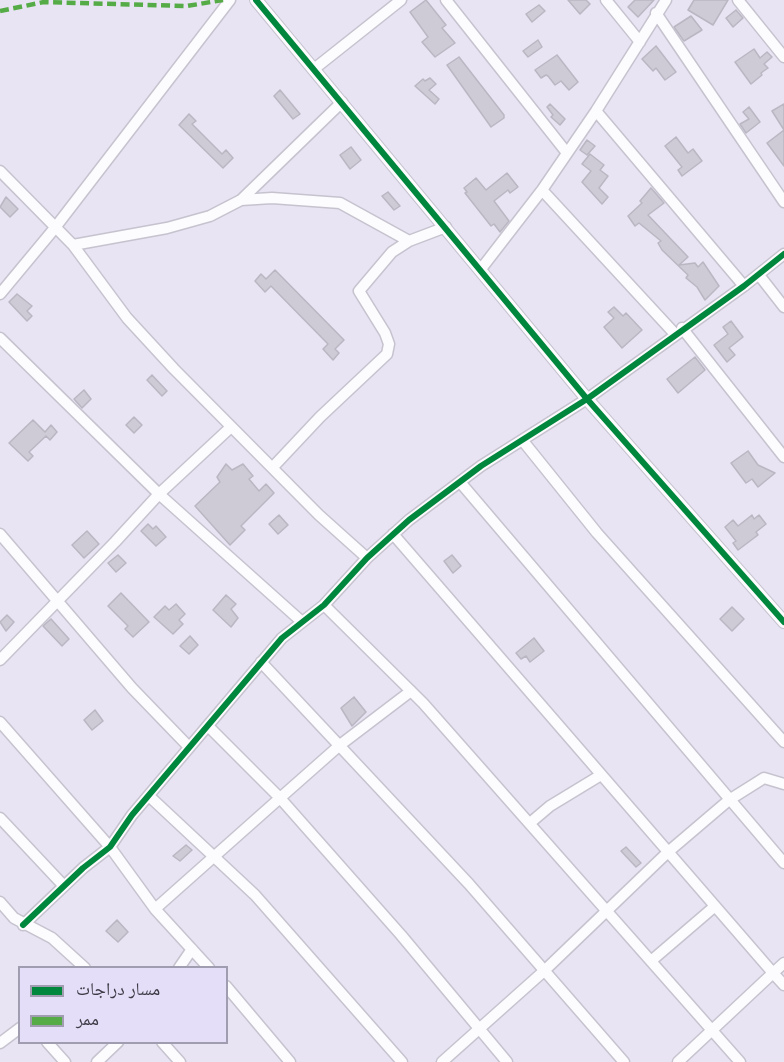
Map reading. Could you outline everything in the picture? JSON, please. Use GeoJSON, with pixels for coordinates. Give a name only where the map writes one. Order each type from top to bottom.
{"type":"FeatureCollection","features":[{"type":"Feature","properties":{"kind":"street"},"geometry":{"type":"LineString","coordinates":[[0,294],[54,229],[230,0]]}},
{"type":"Feature","properties":{"kind":"street"},"geometry":{"type":"LineString","coordinates":[[256,0],[446,226],[587,399],[784,622]]}},
{"type":"Feature","properties":{"kind":"street"},"geometry":{"type":"LineString","coordinates":[[314,69],[401,0]]}},
{"type":"Feature","properties":{"kind":"street"},"geometry":{"type":"LineString","coordinates":[[446,0],[567,153]]}},
{"type":"Feature","properties":{"kind":"street"},"geometry":{"type":"LineString","coordinates":[[606,0],[640,42]]}},
{"type":"Feature","properties":{"kind":"street"},"geometry":{"type":"LineString","coordinates":[[481,269],[542,190],[596,111],[666,0]]}},
{"type":"Feature","properties":{"kind":"street"},"geometry":{"type":"LineString","coordinates":[[738,0],[784,57]]}},
{"type":"Feature","properties":{"kind":"street"},"geometry":{"type":"LineString","coordinates":[[656,13],[784,202]]}},
{"type":"Feature","properties":{"kind":"street"},"geometry":{"type":"LineString","coordinates":[[73,245],[167,228],[210,216],[241,200],[342,102]]}},
{"type":"Feature","properties":{"kind":"street"},"geometry":{"type":"LineString","coordinates":[[596,111],[744,286]]}},
{"type":"Feature","properties":{"kind":"street"},"geometry":{"type":"LineString","coordinates":[[0,171],[54,229],[73,245],[127,318],[231,427],[367,558]]}},
{"type":"Feature","properties":{"kind":"street"},"geometry":{"type":"LineString","coordinates":[[542,190],[679,331],[784,457]]}},
{"type":"Feature","properties":{"kind":"street"},"geometry":{"type":"LineString","coordinates":[[241,200],[272,198],[340,203],[409,241]]}},
{"type":"Feature","properties":{"kind":"street"},"geometry":{"type":"LineString","coordinates":[[273,467],[320,417],[387,354],[389,344],[385,333],[358,291],[392,252],[409,241],[446,226]]}},
{"type":"Feature","properties":{"kind":"street"},"geometry":{"type":"LineString","coordinates":[[23,925],[63,885],[110,847],[120,830],[282,638],[324,605],[367,558],[393,534],[460,482],[587,399],[759,275],[784,254]]}},
{"type":"Feature","properties":{"kind":"street"},"geometry":{"type":"LineString","coordinates":[[759,275],[784,307]]}},
{"type":"Feature","properties":{"kind":"street"},"geometry":{"type":"LineString","coordinates":[[0,338],[159,494],[301,621]]}},
{"type":"Feature","properties":{"kind":"street"},"geometry":{"type":"LineString","coordinates":[[0,660],[104,555],[159,494],[231,427]]}},
{"type":"Feature","properties":{"kind":"street"},"geometry":{"type":"LineString","coordinates":[[523,441],[604,541],[784,742]]}},
{"type":"Feature","properties":{"kind":"street"},"geometry":{"type":"LineString","coordinates":[[460,482],[784,863]]}},
{"type":"Feature","properties":{"kind":"street"},"geometry":{"type":"LineString","coordinates":[[0,534],[132,688],[189,747]]}},
{"type":"Feature","properties":{"kind":"street"},"geometry":{"type":"LineString","coordinates":[[393,534],[784,985]]}},
{"type":"Feature","properties":{"kind":"street"},"geometry":{"type":"LineString","coordinates":[[324,605],[411,691],[740,1062]]}},
{"type":"Feature","properties":{"kind":"street"},"geometry":{"type":"LineString","coordinates":[[261,662],[469,884],[624,1062]]}},
{"type":"Feature","properties":{"kind":"street"},"geometry":{"type":"LineString","coordinates":[[155,909],[340,745],[411,691]]}},
{"type":"Feature","properties":{"kind":"street"},"geometry":{"type":"LineString","coordinates":[[0,722],[110,847],[155,909],[207,966]]}},
{"type":"Feature","properties":{"kind":"street"},"geometry":{"type":"LineString","coordinates":[[209,726],[280,798],[401,935],[507,1062]]}},
{"type":"Feature","properties":{"kind":"street"},"geometry":{"type":"LineString","coordinates":[[530,823],[550,806],[601,775]]}},
{"type":"Feature","properties":{"kind":"street"},"geometry":{"type":"LineString","coordinates":[[442,1062],[608,913],[668,852],[729,800],[764,778],[784,784]]}},
{"type":"Feature","properties":{"kind":"street"},"geometry":{"type":"LineString","coordinates":[[148,796],[182,830],[214,856],[255,895],[402,1062]]}},
{"type":"Feature","properties":{"kind":"street"},"geometry":{"type":"LineString","coordinates":[[0,818],[63,885]]}},
{"type":"Feature","properties":{"kind":"street"},"geometry":{"type":"LineString","coordinates":[[0,902],[23,925],[52,938],[83,966]]}},
{"type":"Feature","properties":{"kind":"street"},"geometry":{"type":"LineString","coordinates":[[651,961],[714,907]]}},
{"type":"Feature","properties":{"kind":"street"},"geometry":{"type":"LineString","coordinates":[[180,966],[192,949]]}},
{"type":"Feature","properties":{"kind":"street"},"geometry":{"type":"LineString","coordinates":[[678,1062],[784,963]]}},
{"type":"Feature","properties":{"kind":"street"},"geometry":{"type":"LineString","coordinates":[[228,988],[290,1062]]}},
{"type":"Feature","properties":{"kind":"street"},"geometry":{"type":"LineString","coordinates":[[0,1043],[18,1030]]}},
{"type":"Feature","properties":{"kind":"street"},"geometry":{"type":"LineString","coordinates":[[49,1044],[65,1062]]}},
{"type":"Feature","properties":{"kind":"street"},"geometry":{"type":"LineString","coordinates":[[97,1062],[116,1044]]}},
{"type":"Feature","properties":{"kind":"street"},"geometry":{"type":"LineString","coordinates":[[164,1044],[180,1062]]}},
{"type":"Feature","properties":{"kind":"building"},"geometry":{"type":"Polygon","coordinates":[[[426,0],[446,25],[442,28],[455,43],[435,57],[422,42],[428,37],[410,12],[426,0]]]}},
{"type":"Feature","properties":{"kind":"building"},"geometry":{"type":"Polygon","coordinates":[[[568,0],[586,0],[590,4],[580,14],[568,0]]]}},
{"type":"Feature","properties":{"kind":"building"},"geometry":{"type":"Polygon","coordinates":[[[635,0],[654,0],[638,17],[628,7],[635,0]]]}},
{"type":"Feature","properties":{"kind":"building"},"geometry":{"type":"Polygon","coordinates":[[[694,0],[728,0],[713,25],[688,10],[694,0]]]}},
{"type":"Feature","properties":{"kind":"building"},"geometry":{"type":"Polygon","coordinates":[[[539,5],[545,11],[532,22],[526,14],[539,5]]]}},
{"type":"Feature","properties":{"kind":"building"},"geometry":{"type":"Polygon","coordinates":[[[736,10],[743,18],[733,27],[726,18],[736,10]]]}},
{"type":"Feature","properties":{"kind":"building"},"geometry":{"type":"Polygon","coordinates":[[[691,16],[702,30],[684,41],[674,27],[691,16]]]}},
{"type":"Feature","properties":{"kind":"building"},"geometry":{"type":"Polygon","coordinates":[[[538,40],[542,47],[528,57],[523,51],[538,40]]]}},
{"type":"Feature","properties":{"kind":"building"},"geometry":{"type":"Polygon","coordinates":[[[656,46],[676,72],[665,80],[656,68],[653,71],[642,59],[656,46]]]}},
{"type":"Feature","properties":{"kind":"building"},"geometry":{"type":"Polygon","coordinates":[[[754,49],[760,58],[767,52],[772,57],[764,64],[768,68],[751,84],[735,62],[754,49]]]}},
{"type":"Feature","properties":{"kind":"building"},"geometry":{"type":"Polygon","coordinates":[[[557,55],[578,82],[569,90],[561,81],[555,85],[546,75],[541,78],[535,70],[557,55]]]}},
{"type":"Feature","properties":{"kind":"building"},"geometry":{"type":"Polygon","coordinates":[[[459,57],[504,115],[504,118],[491,127],[447,65],[459,57]]]}},
{"type":"Feature","properties":{"kind":"building"},"geometry":{"type":"Polygon","coordinates":[[[430,78],[436,84],[429,90],[439,99],[435,104],[415,86],[423,79],[425,81],[430,78]]]}},
{"type":"Feature","properties":{"kind":"building"},"geometry":{"type":"Polygon","coordinates":[[[280,90],[300,114],[293,119],[274,96],[280,90]]]}},
{"type":"Feature","properties":{"kind":"building"},"geometry":{"type":"Polygon","coordinates":[[[550,104],[565,119],[560,125],[551,117],[553,115],[547,107],[550,104]]]}},
{"type":"Feature","properties":{"kind":"building"},"geometry":{"type":"Polygon","coordinates":[[[784,104],[784,130],[772,111],[784,104]]]}},
{"type":"Feature","properties":{"kind":"building"},"geometry":{"type":"Polygon","coordinates":[[[749,107],[760,122],[746,133],[740,124],[749,119],[743,112],[749,107]]]}},
{"type":"Feature","properties":{"kind":"building"},"geometry":{"type":"Polygon","coordinates":[[[189,114],[196,121],[192,124],[222,154],[226,150],[233,158],[223,168],[179,125],[189,114]]]}},
{"type":"Feature","properties":{"kind":"building"},"geometry":{"type":"Polygon","coordinates":[[[784,130],[784,166],[767,143],[784,130]]]}},
{"type":"Feature","properties":{"kind":"building"},"geometry":{"type":"Polygon","coordinates":[[[676,137],[688,153],[693,149],[702,161],[682,176],[678,170],[682,167],[665,146],[676,137]]]}},
{"type":"Feature","properties":{"kind":"building"},"geometry":{"type":"Polygon","coordinates":[[[587,140],[595,146],[587,155],[580,150],[587,140]]]}},
{"type":"Feature","properties":{"kind":"building"},"geometry":{"type":"Polygon","coordinates":[[[351,147],[361,160],[350,169],[340,155],[351,147]]]}},
{"type":"Feature","properties":{"kind":"building"},"geometry":{"type":"Polygon","coordinates":[[[590,154],[604,165],[600,170],[608,176],[599,188],[608,197],[602,204],[582,182],[591,171],[582,164],[590,154]]]}},
{"type":"Feature","properties":{"kind":"building"},"geometry":{"type":"Polygon","coordinates":[[[507,173],[518,187],[510,193],[508,190],[494,201],[509,221],[500,232],[494,224],[491,226],[465,193],[467,192],[464,188],[476,178],[486,190],[507,173]]]}},
{"type":"Feature","properties":{"kind":"building"},"geometry":{"type":"Polygon","coordinates":[[[651,188],[664,203],[648,215],[688,257],[679,265],[695,263],[698,267],[703,262],[719,286],[705,300],[697,287],[686,278],[688,275],[662,250],[658,243],[661,241],[639,223],[635,226],[628,216],[642,203],[640,201],[651,188]]]}},
{"type":"Feature","properties":{"kind":"building"},"geometry":{"type":"Polygon","coordinates":[[[388,192],[400,206],[394,210],[382,196],[388,192]]]}},
{"type":"Feature","properties":{"kind":"building"},"geometry":{"type":"Polygon","coordinates":[[[6,197],[18,209],[10,217],[0,207],[6,197]]]}},
{"type":"Feature","properties":{"kind":"building"},"geometry":{"type":"Polygon","coordinates":[[[275,270],[344,340],[335,349],[339,353],[333,360],[323,349],[328,344],[271,286],[265,292],[255,281],[261,274],[266,279],[275,270]]]}},
{"type":"Feature","properties":{"kind":"building"},"geometry":{"type":"Polygon","coordinates":[[[17,294],[32,306],[27,311],[32,316],[27,321],[9,302],[17,294]]]}},
{"type":"Feature","properties":{"kind":"building"},"geometry":{"type":"Polygon","coordinates":[[[614,307],[623,316],[626,313],[642,330],[622,348],[604,327],[614,318],[608,312],[614,307]]]}},
{"type":"Feature","properties":{"kind":"building"},"geometry":{"type":"Polygon","coordinates":[[[731,321],[743,337],[729,348],[735,355],[727,362],[714,345],[728,334],[723,327],[731,321]]]}},
{"type":"Feature","properties":{"kind":"building"},"geometry":{"type":"Polygon","coordinates":[[[695,357],[705,370],[678,393],[667,379],[695,357]]]}},
{"type":"Feature","properties":{"kind":"building"},"geometry":{"type":"Polygon","coordinates":[[[152,375],[167,391],[162,396],[147,380],[152,375]]]}},
{"type":"Feature","properties":{"kind":"building"},"geometry":{"type":"Polygon","coordinates":[[[84,390],[91,399],[82,408],[74,399],[84,390]]]}},
{"type":"Feature","properties":{"kind":"building"},"geometry":{"type":"Polygon","coordinates":[[[134,417],[142,425],[134,433],[126,425],[134,417]]]}},
{"type":"Feature","properties":{"kind":"building"},"geometry":{"type":"Polygon","coordinates":[[[33,420],[45,432],[51,425],[57,432],[50,440],[46,436],[29,452],[33,456],[28,461],[9,443],[33,420]]]}},
{"type":"Feature","properties":{"kind":"building"},"geometry":{"type":"Polygon","coordinates":[[[748,451],[758,465],[775,473],[758,487],[752,479],[746,483],[731,463],[748,451]]]}},
{"type":"Feature","properties":{"kind":"building"},"geometry":{"type":"Polygon","coordinates":[[[226,464],[232,470],[243,464],[253,476],[249,479],[259,491],[266,484],[274,493],[241,526],[245,530],[230,545],[195,506],[220,482],[217,477],[226,464]]]}},
{"type":"Feature","properties":{"kind":"building"},"geometry":{"type":"Polygon","coordinates":[[[279,515],[288,525],[278,534],[269,524],[279,515]]]}},
{"type":"Feature","properties":{"kind":"building"},"geometry":{"type":"Polygon","coordinates":[[[752,515],[754,519],[759,515],[766,524],[756,532],[758,535],[738,550],[733,543],[736,541],[725,527],[733,520],[738,526],[752,515]]]}},
{"type":"Feature","properties":{"kind":"building"},"geometry":{"type":"Polygon","coordinates":[[[148,524],[153,529],[156,526],[166,537],[156,546],[141,531],[148,524]]]}},
{"type":"Feature","properties":{"kind":"building"},"geometry":{"type":"Polygon","coordinates":[[[87,531],[99,544],[84,558],[72,545],[87,531]]]}},
{"type":"Feature","properties":{"kind":"building"},"geometry":{"type":"Polygon","coordinates":[[[118,555],[126,563],[116,572],[108,563],[118,555]]]}},
{"type":"Feature","properties":{"kind":"building"},"geometry":{"type":"Polygon","coordinates":[[[452,555],[461,566],[453,573],[444,561],[452,555]]]}},
{"type":"Feature","properties":{"kind":"building"},"geometry":{"type":"Polygon","coordinates":[[[121,593],[149,622],[133,637],[125,629],[128,626],[108,606],[121,593]]]}},
{"type":"Feature","properties":{"kind":"building"},"geometry":{"type":"Polygon","coordinates":[[[226,595],[236,604],[231,609],[238,618],[231,627],[213,610],[226,595]]]}},
{"type":"Feature","properties":{"kind":"building"},"geometry":{"type":"Polygon","coordinates":[[[176,604],[185,614],[179,620],[183,624],[173,634],[154,617],[165,606],[169,610],[176,604]]]}},
{"type":"Feature","properties":{"kind":"building"},"geometry":{"type":"Polygon","coordinates":[[[732,607],[744,619],[732,631],[720,619],[732,607]]]}},
{"type":"Feature","properties":{"kind":"building"},"geometry":{"type":"Polygon","coordinates":[[[7,615],[14,622],[6,631],[0,622],[7,615]]]}},
{"type":"Feature","properties":{"kind":"building"},"geometry":{"type":"Polygon","coordinates":[[[51,619],[69,639],[62,646],[43,626],[51,619]]]}},
{"type":"Feature","properties":{"kind":"building"},"geometry":{"type":"Polygon","coordinates":[[[190,636],[198,645],[189,654],[180,646],[190,636]]]}},
{"type":"Feature","properties":{"kind":"building"},"geometry":{"type":"Polygon","coordinates":[[[534,638],[544,651],[530,662],[526,656],[521,659],[516,653],[534,638]]]}},
{"type":"Feature","properties":{"kind":"building"},"geometry":{"type":"Polygon","coordinates":[[[354,697],[366,712],[352,726],[341,708],[354,697]]]}},
{"type":"Feature","properties":{"kind":"building"},"geometry":{"type":"Polygon","coordinates":[[[95,710],[103,721],[92,730],[84,720],[95,710]]]}},
{"type":"Feature","properties":{"kind":"building"},"geometry":{"type":"Polygon","coordinates":[[[186,845],[192,850],[180,861],[173,856],[186,845]]]}},
{"type":"Feature","properties":{"kind":"building"},"geometry":{"type":"Polygon","coordinates":[[[626,847],[641,863],[636,867],[621,851],[626,847]]]}},
{"type":"Feature","properties":{"kind":"building"},"geometry":{"type":"Polygon","coordinates":[[[117,920],[128,932],[118,942],[106,931],[117,920]]]}},
{"type":"Feature","properties":{"kind":"marked path"},"geometry":{"type":"LineString","coordinates":[[0,11],[44,2],[187,6],[223,0]]}},
{"type":"Feature","properties":{"kind":"cycle path"},"geometry":{"type":"LineString","coordinates":[[256,0],[587,399],[784,622]]}},
{"type":"Feature","properties":{"kind":"cycle path"},"geometry":{"type":"LineString","coordinates":[[23,925],[83,868],[110,847],[132,815],[282,638],[324,605],[367,558],[409,520],[481,466],[587,399],[744,286],[784,254]]}}]}
